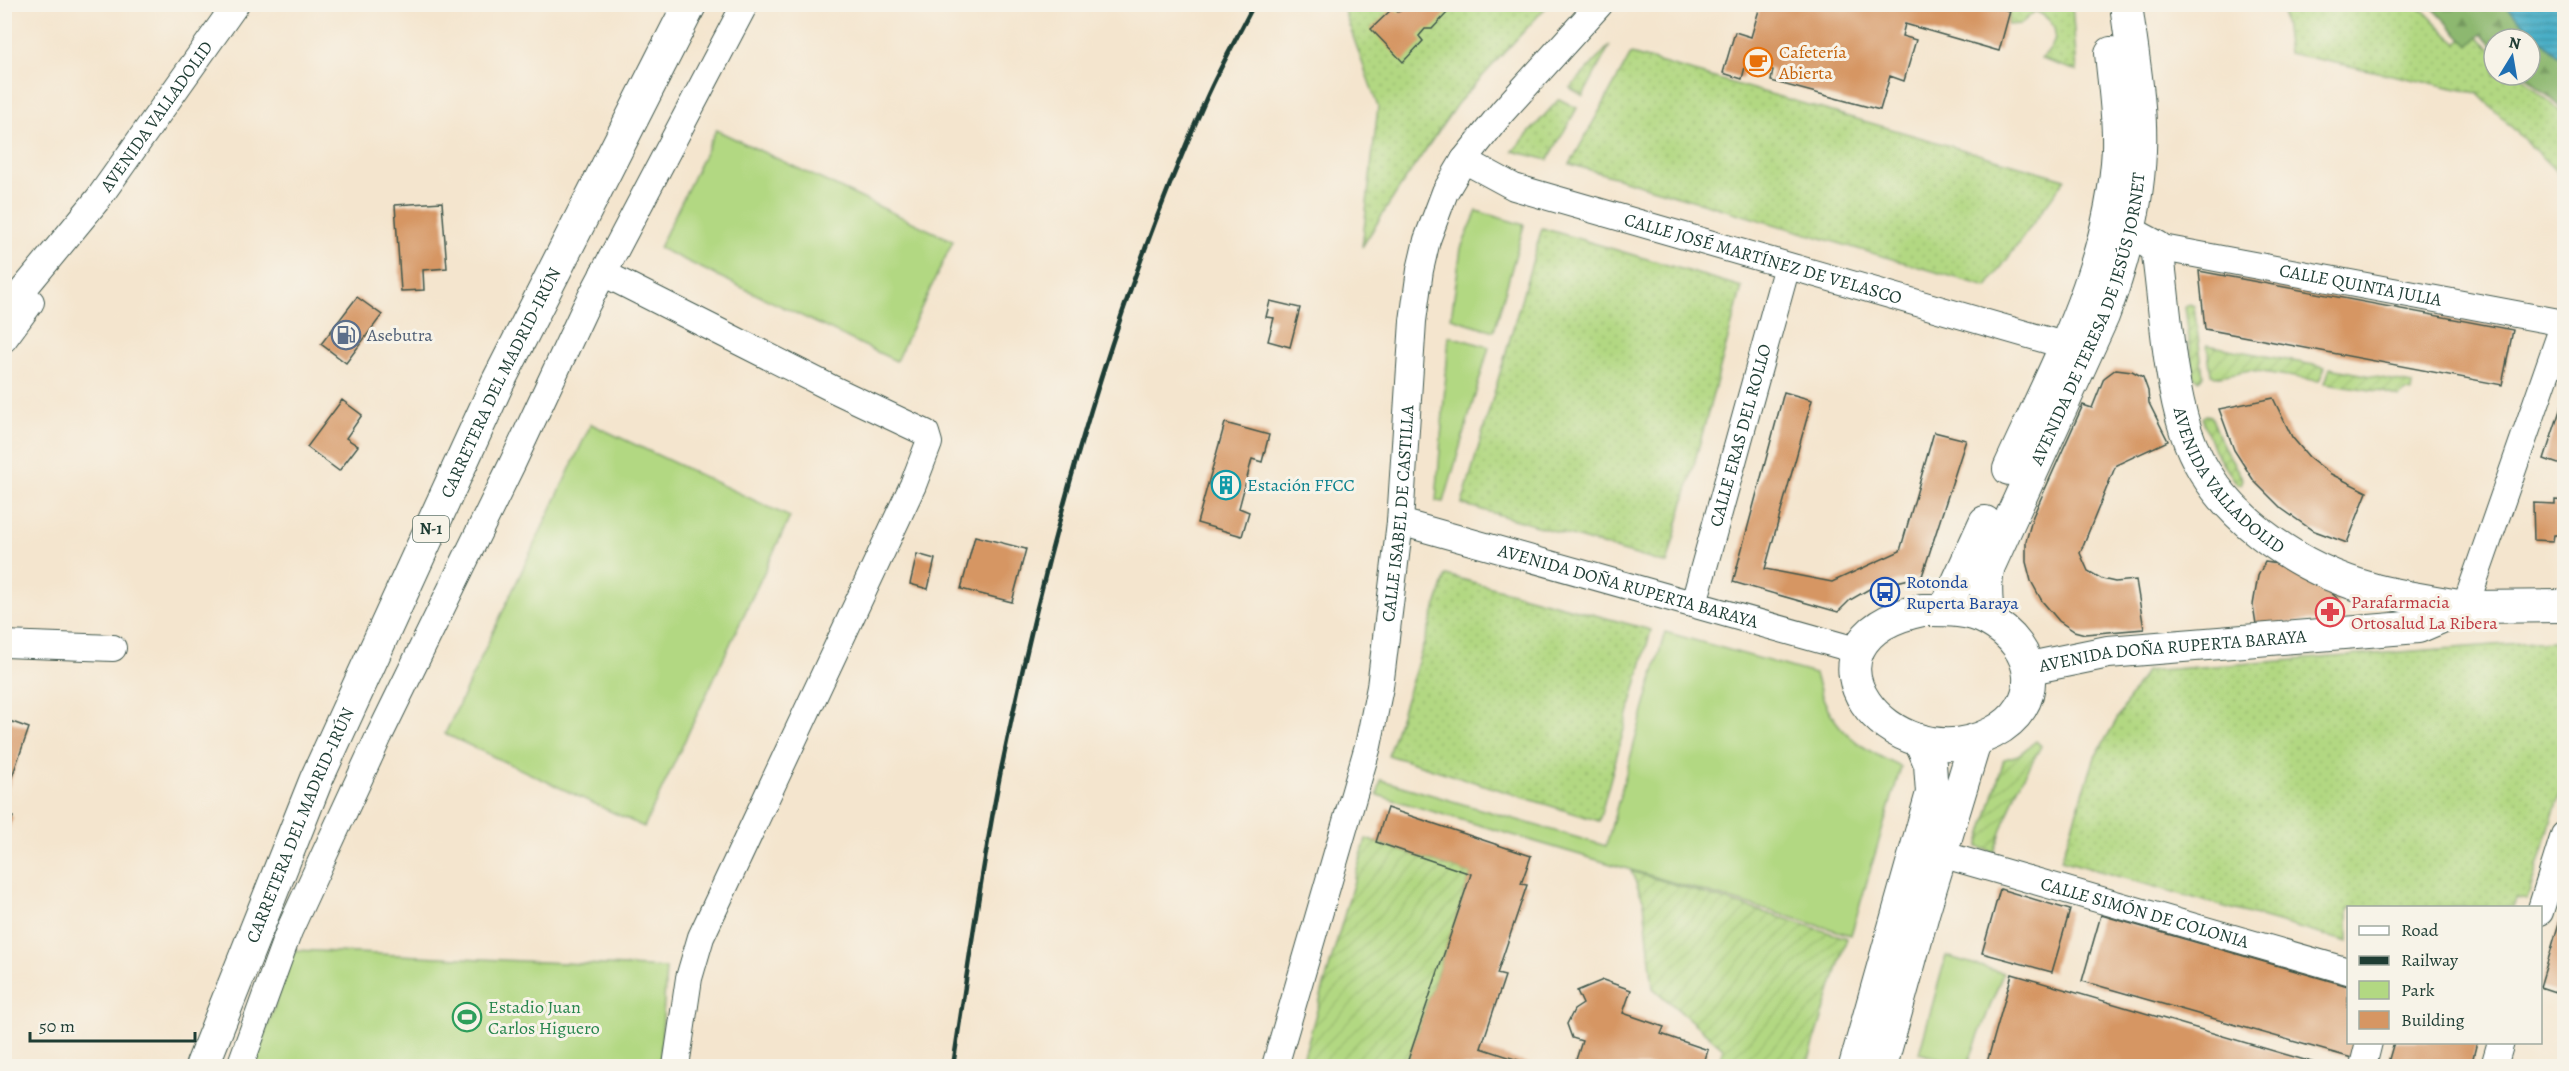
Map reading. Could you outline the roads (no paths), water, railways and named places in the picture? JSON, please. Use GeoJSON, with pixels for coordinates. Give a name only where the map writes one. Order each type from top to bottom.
{"type":"FeatureCollection","features":[{"type":"Feature","properties":{"kind":"highway","name":"CARRETERA DEL MADRID-IRÚN"},"geometry":{"type":"LineString","coordinates":[[202,1066],[316,780],[498,382],[690,4]]}},
{"type":"Feature","properties":{"kind":"street","name":"AVENIDA VALLADOLID"},"geometry":{"type":"LineString","coordinates":[[4,313],[98,199],[236,4]]}},
{"type":"Feature","properties":{"kind":"street"},"geometry":{"type":"LineString","coordinates":[[240,1066],[289,931],[379,736],[603,273],[745,4]]}},
{"type":"Feature","properties":{"kind":"street","name":"CALLE ISABEL DE CASTILLA"},"geometry":{"type":"LineString","coordinates":[[1275,1066],[1368,746],[1380,687],[1400,522],[1413,321],[1420,270],[1439,203],[1464,160],[1503,111],[1600,4]]}},
{"type":"Feature","properties":{"kind":"street","name":"AVENIDA DE TERESA DE JESÚS JORNET"},"geometry":{"type":"LineString","coordinates":[[1945,610],[2067,346],[2101,256],[2114,189],[2117,119],[2106,4]]}},
{"type":"Feature","properties":{"kind":"street","name":"AVENIDA DE TERESA DE JESÚS JORNET"},"geometry":{"type":"LineString","coordinates":[[1989,620],[1986,586],[1989,566],[2103,316],[2119,276],[2129,232],[2140,150],[2139,111],[2126,4]]}},
{"type":"Feature","properties":{"kind":"street","name":"CALLE JOSÉ MARTÍNEZ DE VELASCO"},"geometry":{"type":"LineString","coordinates":[[1464,160],[1514,187],[2067,346]]}},
{"type":"Feature","properties":{"kind":"street","name":"AVENIDA VALLADOLID"},"geometry":{"type":"LineString","coordinates":[[4,339],[82,229],[98,199]]}},
{"type":"Feature","properties":{"kind":"street"},"geometry":{"type":"LineString","coordinates":[[2129,232],[2157,247]]}},
{"type":"Feature","properties":{"kind":"street","name":"AVENIDA VALLADOLID"},"geometry":{"type":"LineString","coordinates":[[2157,247],[2176,388],[2186,432],[2197,458],[2218,490],[2237,513],[2258,531],[2314,567],[2373,589],[2465,607]]}},
{"type":"Feature","properties":{"kind":"street","name":"CALLE QUINTA JULIA"},"geometry":{"type":"LineString","coordinates":[[2157,247],[2564,323]]}},
{"type":"Feature","properties":{"kind":"street","name":"CALLE ERAS DEL ROLLO"},"geometry":{"type":"LineString","coordinates":[[1694,603],[1787,266]]}},
{"type":"Feature","properties":{"kind":"street"},"geometry":{"type":"LineString","coordinates":[[4,301],[39,270]]}},
{"type":"Feature","properties":{"kind":"street"},"geometry":{"type":"LineString","coordinates":[[603,273],[833,389],[927,433],[929,443],[913,485],[741,846],[701,937],[689,978],[676,1066]]}},
{"type":"Feature","properties":{"kind":"street"},"geometry":{"type":"LineString","coordinates":[[2465,607],[2564,323]]}},
{"type":"Feature","properties":{"kind":"street","name":"AVENIDA DOÑA RUPERTA BARAYA"},"geometry":{"type":"LineString","coordinates":[[1400,522],[1856,650]]}},
{"type":"Feature","properties":{"kind":"street","name":"AVENIDA DOÑA RUPERTA BARAYA"},"geometry":{"type":"LineString","coordinates":[[2030,668],[2108,652],[2418,627],[2465,607],[2565,606]]}},
{"type":"Feature","properties":{"kind":"street"},"geometry":{"type":"LineString","coordinates":[[1922,610],[1945,610],[1972,613],[1989,620],[2018,647],[2030,668],[2030,689],[2024,704],[1999,730],[1975,742],[1945,745],[1920,740],[1884,724],[1867,707],[1857,686],[1854,669],[1856,650],[1869,636],[1893,618],[1922,610]]}},
{"type":"Feature","properties":{"kind":"street"},"geometry":{"type":"LineString","coordinates":[[4,644],[113,648]]}},
{"type":"Feature","properties":{"kind":"street"},"geometry":{"type":"LineString","coordinates":[[1879,1065],[1932,793],[1930,764],[1920,740]]}},
{"type":"Feature","properties":{"kind":"street"},"geometry":{"type":"LineString","coordinates":[[1879,1065],[1975,742]]}},
{"type":"Feature","properties":{"kind":"street"},"geometry":{"type":"LineString","coordinates":[[2542,909],[2565,835]]}},
{"type":"Feature","properties":{"kind":"street","name":"CALLE SIMÓN DE COLONIA"},"geometry":{"type":"LineString","coordinates":[[1941,854],[2347,970]]}},
{"type":"Feature","properties":{"kind":"street"},"geometry":{"type":"LineString","coordinates":[[2363,1066],[2368,1044]]}},
{"type":"Feature","properties":{"kind":"street"},"geometry":{"type":"LineString","coordinates":[[2494,1066],[2500,1044]]}},
{"type":"Feature","properties":{"kind":"water"},"geometry":{"type":"Polygon","coordinates":[[[2504,5],[2564,5],[2564,61],[2542,40],[2542,27],[2528,27],[2504,5]]]}},
{"type":"Feature","properties":{"kind":"railway"},"geometry":{"type":"LineString","coordinates":[[953,1066],[1000,775],[1018,689],[1060,517],[1111,346],[1140,262],[1211,87],[1254,4]]}},
{"type":"Feature","properties":{"kind":"place","name":"Cafetería Abierta"},"geometry":{"type":"Point","coordinates":[1758,62]}},
{"type":"Feature","properties":{"kind":"place","name":"Asebutra"},"geometry":{"type":"Point","coordinates":[346,335]}},
{"type":"Feature","properties":{"kind":"place","name":"Estación FFCC"},"geometry":{"type":"Point","coordinates":[1226,485]}},
{"type":"Feature","properties":{"kind":"place","name":"Rotonda Ruperta Baraya"},"geometry":{"type":"Point","coordinates":[1885,592]}},
{"type":"Feature","properties":{"kind":"place","name":"Parafarmacia Ortosalud La Ribera"},"geometry":{"type":"Point","coordinates":[2330,612]}},
{"type":"Feature","properties":{"kind":"place","name":"Estadio Juan Carlos Higuero"},"geometry":{"type":"Point","coordinates":[467,1017]}}]}
